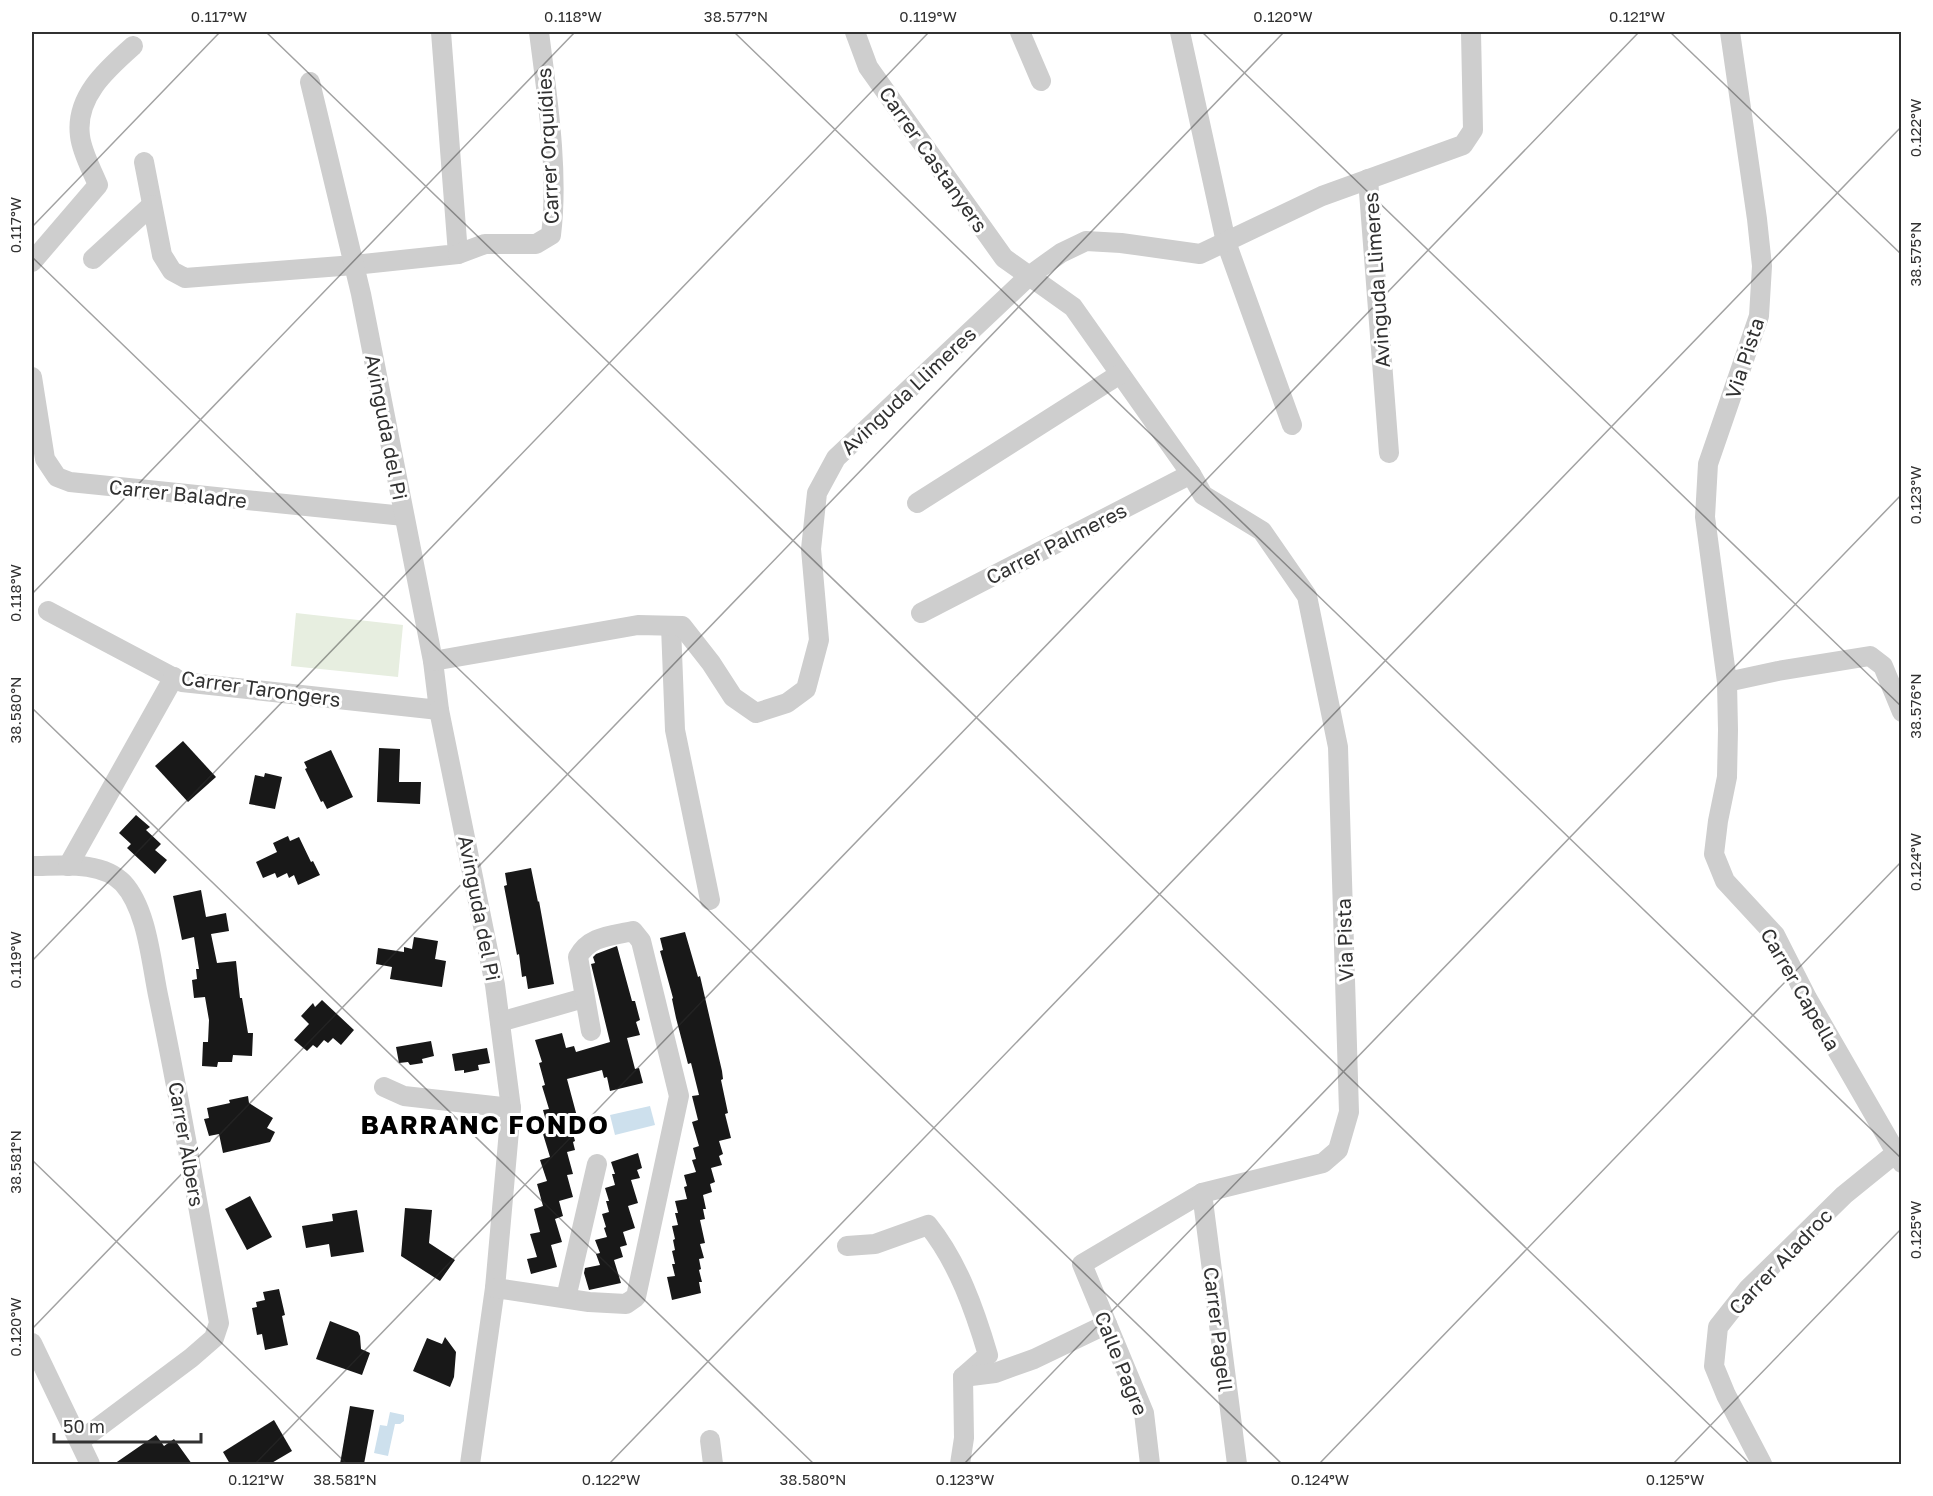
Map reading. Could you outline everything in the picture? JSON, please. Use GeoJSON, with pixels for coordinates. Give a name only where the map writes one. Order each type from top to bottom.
{"type":"FeatureCollection","features":[{"type":"Feature","properties":{"kind":"street"},"geometry":{"type":"LineString","coordinates":[[144,162],[162,255],[172,271],[185,278],[354,265],[458,254],[441,32]]}},
{"type":"Feature","properties":{"kind":"street","name":"Carrer Orquídies"},"geometry":{"type":"LineString","coordinates":[[458,254],[485,244],[536,244],[551,235],[554,210],[549,119],[539,32]]}},
{"type":"Feature","properties":{"kind":"street","name":"Carrer Castanyers"},"geometry":{"type":"LineString","coordinates":[[855,32],[868,67],[1004,258],[1029,276]]}},
{"type":"Feature","properties":{"kind":"street"},"geometry":{"type":"LineString","coordinates":[[1020,32],[1041,81]]}},
{"type":"Feature","properties":{"kind":"street"},"geometry":{"type":"LineString","coordinates":[[1180,32],[1226,242],[1292,425]]}},
{"type":"Feature","properties":{"kind":"street","name":"Avinguda Llimeres"},"geometry":{"type":"LineString","coordinates":[[671,626],[682,626],[711,663],[733,697],[756,713],[787,703],[806,689],[819,640],[812,549],[817,493],[836,458],[1029,276],[1061,253],[1086,241],[1121,243],[1200,254],[1322,196],[1463,145],[1473,130],[1471,32]]}},
{"type":"Feature","properties":{"kind":"street","name":"Via Pista"},"geometry":{"type":"LineString","coordinates":[[1726,682],[1705,517],[1708,464],[1759,316],[1762,266],[1730,32]]}},
{"type":"Feature","properties":{"kind":"street"},"geometry":{"type":"LineString","coordinates":[[32,262],[98,186],[80,138],[79,119],[84,101],[95,85],[133,46]]}},
{"type":"Feature","properties":{"kind":"street","name":"Avinguda del Pi"},"geometry":{"type":"LineString","coordinates":[[310,82],[354,265],[432,661]]}},
{"type":"Feature","properties":{"kind":"street","name":"Avinguda Llimeres"},"geometry":{"type":"LineString","coordinates":[[1368,179],[1389,453]]}},
{"type":"Feature","properties":{"kind":"street"},"geometry":{"type":"LineString","coordinates":[[93,260],[152,205]]}},
{"type":"Feature","properties":{"kind":"street"},"geometry":{"type":"LineString","coordinates":[[1029,276],[1073,307],[1191,474]]}},
{"type":"Feature","properties":{"kind":"street"},"geometry":{"type":"LineString","coordinates":[[917,503],[1120,374]]}},
{"type":"Feature","properties":{"kind":"street","name":"Carrer Baladre"},"geometry":{"type":"LineString","coordinates":[[32,377],[45,459],[57,477],[70,482],[404,516]]}},
{"type":"Feature","properties":{"kind":"street","name":"Via Pista"},"geometry":{"type":"LineString","coordinates":[[1082,1264],[1202,1193],[1323,1163],[1338,1150],[1349,1112],[1338,747],[1307,596],[1262,531],[1203,495],[1191,474]]}},
{"type":"Feature","properties":{"kind":"street","name":"Carrer Palmeres"},"geometry":{"type":"LineString","coordinates":[[921,613],[1191,474]]}},
{"type":"Feature","properties":{"kind":"street","name":"Carrer Tarongers"},"geometry":{"type":"LineString","coordinates":[[48,611],[182,682],[439,710]]}},
{"type":"Feature","properties":{"kind":"street"},"geometry":{"type":"LineString","coordinates":[[439,710],[432,661],[638,625],[671,626],[675,730],[710,900]]}},
{"type":"Feature","properties":{"kind":"street"},"geometry":{"type":"LineString","coordinates":[[1726,682],[1870,656],[1883,666],[1902,712]]}},
{"type":"Feature","properties":{"kind":"street"},"geometry":{"type":"LineString","coordinates":[[68,866],[174,677]]}},
{"type":"Feature","properties":{"kind":"street","name":"Carrer Capella"},"geometry":{"type":"LineString","coordinates":[[1726,682],[1727,777],[1714,854],[1725,881],[1775,935],[1807,998],[1900,1154]]}},
{"type":"Feature","properties":{"kind":"street","name":"Avinguda del Pi"},"geometry":{"type":"LineString","coordinates":[[439,710],[495,985],[511,1108],[495,1288],[470,1464]]}},
{"type":"Feature","properties":{"kind":"street","name":"Carrer Àlbers"},"geometry":{"type":"LineString","coordinates":[[32,866],[68,866],[104,870],[123,883],[140,911],[174,1068],[219,1323],[214,1338],[191,1358],[80,1441]]}},
{"type":"Feature","properties":{"kind":"street"},"geometry":{"type":"LineString","coordinates":[[495,1288],[626,1304],[636,1298],[679,1096],[642,941],[633,931],[593,940],[583,947],[578,957],[591,1031]]}},
{"type":"Feature","properties":{"kind":"street"},"geometry":{"type":"LineString","coordinates":[[500,1022],[584,998]]}},
{"type":"Feature","properties":{"kind":"street"},"geometry":{"type":"LineString","coordinates":[[384,1087],[404,1096],[511,1108]]}},
{"type":"Feature","properties":{"kind":"street","name":"Carrer Aladroc"},"geometry":{"type":"LineString","coordinates":[[1762,1464],[1726,1395],[1714,1366],[1718,1327],[1748,1289],[1828,1211],[1900,1154]]}},
{"type":"Feature","properties":{"kind":"street"},"geometry":{"type":"LineString","coordinates":[[566,1298],[597,1164]]}},
{"type":"Feature","properties":{"kind":"street","name":"Carrer Pagell"},"geometry":{"type":"LineString","coordinates":[[1202,1193],[1236,1464]]}},
{"type":"Feature","properties":{"kind":"street"},"geometry":{"type":"LineString","coordinates":[[847,1246],[875,1244],[928,1225],[938,1237],[976,1314],[988,1355],[963,1377],[964,1437],[960,1464]]}},
{"type":"Feature","properties":{"kind":"street","name":"Calle Pagre"},"geometry":{"type":"LineString","coordinates":[[1082,1264],[1144,1413],[1149,1464]]}},
{"type":"Feature","properties":{"kind":"street"},"geometry":{"type":"LineString","coordinates":[[963,1377],[995,1373],[1015,1366],[1107,1324]]}},
{"type":"Feature","properties":{"kind":"street"},"geometry":{"type":"LineString","coordinates":[[32,1343],[90,1464]]}},
{"type":"Feature","properties":{"kind":"street"},"geometry":{"type":"LineString","coordinates":[[710,1440],[713,1464]]}},
{"type":"Feature","properties":{"kind":"shaded area"},"geometry":{"type":"Polygon","coordinates":[[[296,613],[403,625],[398,677],[291,666],[296,613]]]}},
{"type":"Feature","properties":{"kind":"water"},"geometry":{"type":"Polygon","coordinates":[[[650,1106],[655,1125],[615,1135],[610,1115],[650,1106]]]}},
{"type":"Feature","properties":{"kind":"water"},"geometry":{"type":"Polygon","coordinates":[[[390,1412],[404,1415],[404,1421],[395,1424],[388,1456],[374,1453],[380,1425],[387,1426],[390,1412]]]}},
{"type":"Feature","properties":{"kind":"building"},"geometry":{"type":"Polygon","coordinates":[[[183,741],[216,777],[188,802],[155,766],[183,741]]]}},
{"type":"Feature","properties":{"kind":"building"},"geometry":{"type":"Polygon","coordinates":[[[379,748],[400,749],[399,782],[421,782],[420,804],[377,802],[379,748]]]}},
{"type":"Feature","properties":{"kind":"building"},"geometry":{"type":"Polygon","coordinates":[[[331,750],[353,797],[327,809],[323,801],[321,802],[305,769],[307,768],[304,762],[331,750]]]}},
{"type":"Feature","properties":{"kind":"building"},"geometry":{"type":"Polygon","coordinates":[[[265,773],[282,777],[275,809],[249,804],[255,775],[264,777],[265,773]]]}},
{"type":"Feature","properties":{"kind":"building"},"geometry":{"type":"Polygon","coordinates":[[[136,815],[150,827],[146,830],[161,844],[155,850],[167,860],[155,874],[127,848],[131,844],[119,833],[136,815]]]}},
{"type":"Feature","properties":{"kind":"building"},"geometry":{"type":"Polygon","coordinates":[[[288,836],[290,841],[299,837],[320,875],[298,885],[294,875],[289,878],[287,873],[277,878],[275,873],[263,878],[256,862],[277,852],[273,843],[288,836]]]}},
{"type":"Feature","properties":{"kind":"building"},"geometry":{"type":"Polygon","coordinates":[[[531,868],[554,984],[528,989],[526,976],[522,977],[504,886],[507,885],[505,873],[531,868]]]}},
{"type":"Feature","properties":{"kind":"building"},"geometry":{"type":"Polygon","coordinates":[[[201,890],[206,917],[226,913],[229,931],[211,934],[217,963],[236,961],[240,998],[242,998],[248,1033],[253,1033],[252,1056],[233,1055],[232,1062],[218,1062],[217,1067],[202,1066],[203,1042],[208,1042],[209,1020],[205,997],[194,998],[192,980],[197,979],[196,969],[199,969],[194,937],[182,940],[173,896],[201,890]]]}},
{"type":"Feature","properties":{"kind":"building"},"geometry":{"type":"Polygon","coordinates":[[[685,932],[698,977],[700,976],[722,1071],[723,1079],[721,1080],[728,1113],[725,1114],[731,1138],[719,1141],[723,1154],[719,1156],[722,1165],[711,1168],[715,1182],[710,1184],[712,1192],[703,1195],[706,1209],[703,1209],[705,1219],[700,1220],[705,1243],[700,1244],[704,1258],[699,1259],[701,1293],[672,1300],[667,1277],[675,1276],[672,1264],[675,1264],[672,1251],[675,1250],[673,1240],[675,1239],[672,1226],[678,1225],[675,1213],[678,1213],[675,1201],[687,1199],[684,1175],[696,1172],[692,1160],[696,1159],[693,1148],[699,1146],[692,1122],[698,1120],[692,1096],[699,1095],[676,1018],[660,951],[663,950],[660,938],[685,932]]]}},
{"type":"Feature","properties":{"kind":"building"},"geometry":{"type":"Polygon","coordinates":[[[414,937],[438,941],[435,959],[446,961],[442,987],[390,979],[392,967],[376,964],[378,948],[404,952],[404,947],[412,949],[414,937]]]}},
{"type":"Feature","properties":{"kind":"building"},"geometry":{"type":"Polygon","coordinates":[[[617,946],[632,1001],[635,1001],[640,1020],[636,1022],[640,1035],[627,1038],[635,1069],[639,1068],[643,1083],[610,1091],[607,1077],[604,1078],[602,1070],[567,1079],[579,1124],[571,1126],[575,1150],[567,1152],[573,1174],[567,1175],[573,1197],[559,1201],[563,1216],[555,1219],[562,1242],[551,1245],[557,1267],[531,1274],[527,1259],[537,1257],[530,1234],[540,1232],[534,1209],[543,1206],[537,1184],[547,1181],[540,1160],[550,1157],[543,1134],[549,1132],[543,1110],[549,1109],[542,1086],[545,1085],[539,1063],[542,1062],[535,1040],[562,1033],[566,1048],[574,1046],[576,1052],[610,1042],[591,964],[595,963],[593,957],[596,954],[617,946]]]}},
{"type":"Feature","properties":{"kind":"building"},"geometry":{"type":"Polygon","coordinates":[[[322,1000],[354,1030],[341,1045],[333,1038],[328,1043],[324,1040],[317,1048],[313,1045],[307,1051],[294,1040],[309,1024],[301,1016],[313,1003],[315,1007],[322,1000]]]}},
{"type":"Feature","properties":{"kind":"building"},"geometry":{"type":"Polygon","coordinates":[[[431,1041],[434,1056],[422,1059],[423,1063],[410,1065],[408,1062],[399,1063],[396,1047],[431,1041]]]}},
{"type":"Feature","properties":{"kind":"building"},"geometry":{"type":"Polygon","coordinates":[[[487,1048],[490,1063],[478,1065],[479,1070],[464,1073],[464,1070],[455,1071],[452,1054],[487,1048]]]}},
{"type":"Feature","properties":{"kind":"building"},"geometry":{"type":"Polygon","coordinates":[[[248,1096],[249,1103],[273,1118],[267,1128],[275,1132],[270,1142],[223,1153],[219,1134],[209,1136],[204,1119],[209,1118],[207,1108],[248,1096]]]}},
{"type":"Feature","properties":{"kind":"building"},"geometry":{"type":"Polygon","coordinates":[[[638,1153],[642,1168],[637,1170],[640,1178],[631,1180],[638,1203],[628,1206],[635,1228],[623,1232],[627,1245],[620,1247],[623,1257],[614,1260],[621,1283],[589,1290],[584,1273],[585,1268],[600,1265],[596,1254],[600,1253],[595,1240],[607,1237],[602,1214],[609,1212],[606,1201],[609,1201],[605,1188],[615,1185],[612,1174],[615,1174],[611,1162],[638,1153]]]}},
{"type":"Feature","properties":{"kind":"building"},"geometry":{"type":"Polygon","coordinates":[[[250,1196],[272,1237],[247,1250],[225,1209],[250,1196]]]}},
{"type":"Feature","properties":{"kind":"building"},"geometry":{"type":"Polygon","coordinates":[[[405,1208],[432,1210],[429,1243],[455,1260],[440,1281],[401,1256],[405,1208]]]}},
{"type":"Feature","properties":{"kind":"building"},"geometry":{"type":"Polygon","coordinates":[[[357,1210],[364,1252],[331,1257],[329,1244],[306,1248],[302,1226],[333,1221],[332,1214],[357,1210]]]}},
{"type":"Feature","properties":{"kind":"building"},"geometry":{"type":"Polygon","coordinates":[[[279,1289],[288,1345],[265,1350],[262,1334],[257,1335],[252,1308],[257,1307],[256,1302],[265,1300],[263,1292],[279,1289]]]}},
{"type":"Feature","properties":{"kind":"building"},"geometry":{"type":"Polygon","coordinates":[[[330,1321],[358,1332],[361,1349],[370,1353],[362,1375],[316,1359],[330,1321]]]}},
{"type":"Feature","properties":{"kind":"building"},"geometry":{"type":"Polygon","coordinates":[[[445,1337],[456,1352],[454,1377],[450,1387],[413,1371],[427,1338],[442,1344],[445,1337]]]}},
{"type":"Feature","properties":{"kind":"building"},"geometry":{"type":"Polygon","coordinates":[[[350,1406],[374,1410],[364,1464],[340,1464],[350,1406]]]}},
{"type":"Feature","properties":{"kind":"building"},"geometry":{"type":"Polygon","coordinates":[[[274,1420],[292,1451],[270,1464],[230,1464],[223,1452],[274,1420]]]}},
{"type":"Feature","properties":{"kind":"building"},"geometry":{"type":"Polygon","coordinates":[[[156,1435],[164,1446],[174,1439],[192,1464],[114,1464],[156,1435]]]}},
{"type":"Feature","properties":{"kind":"district","name":"BARRANC FONDO"},"geometry":{"type":"Point","coordinates":[485,1124]}}]}
